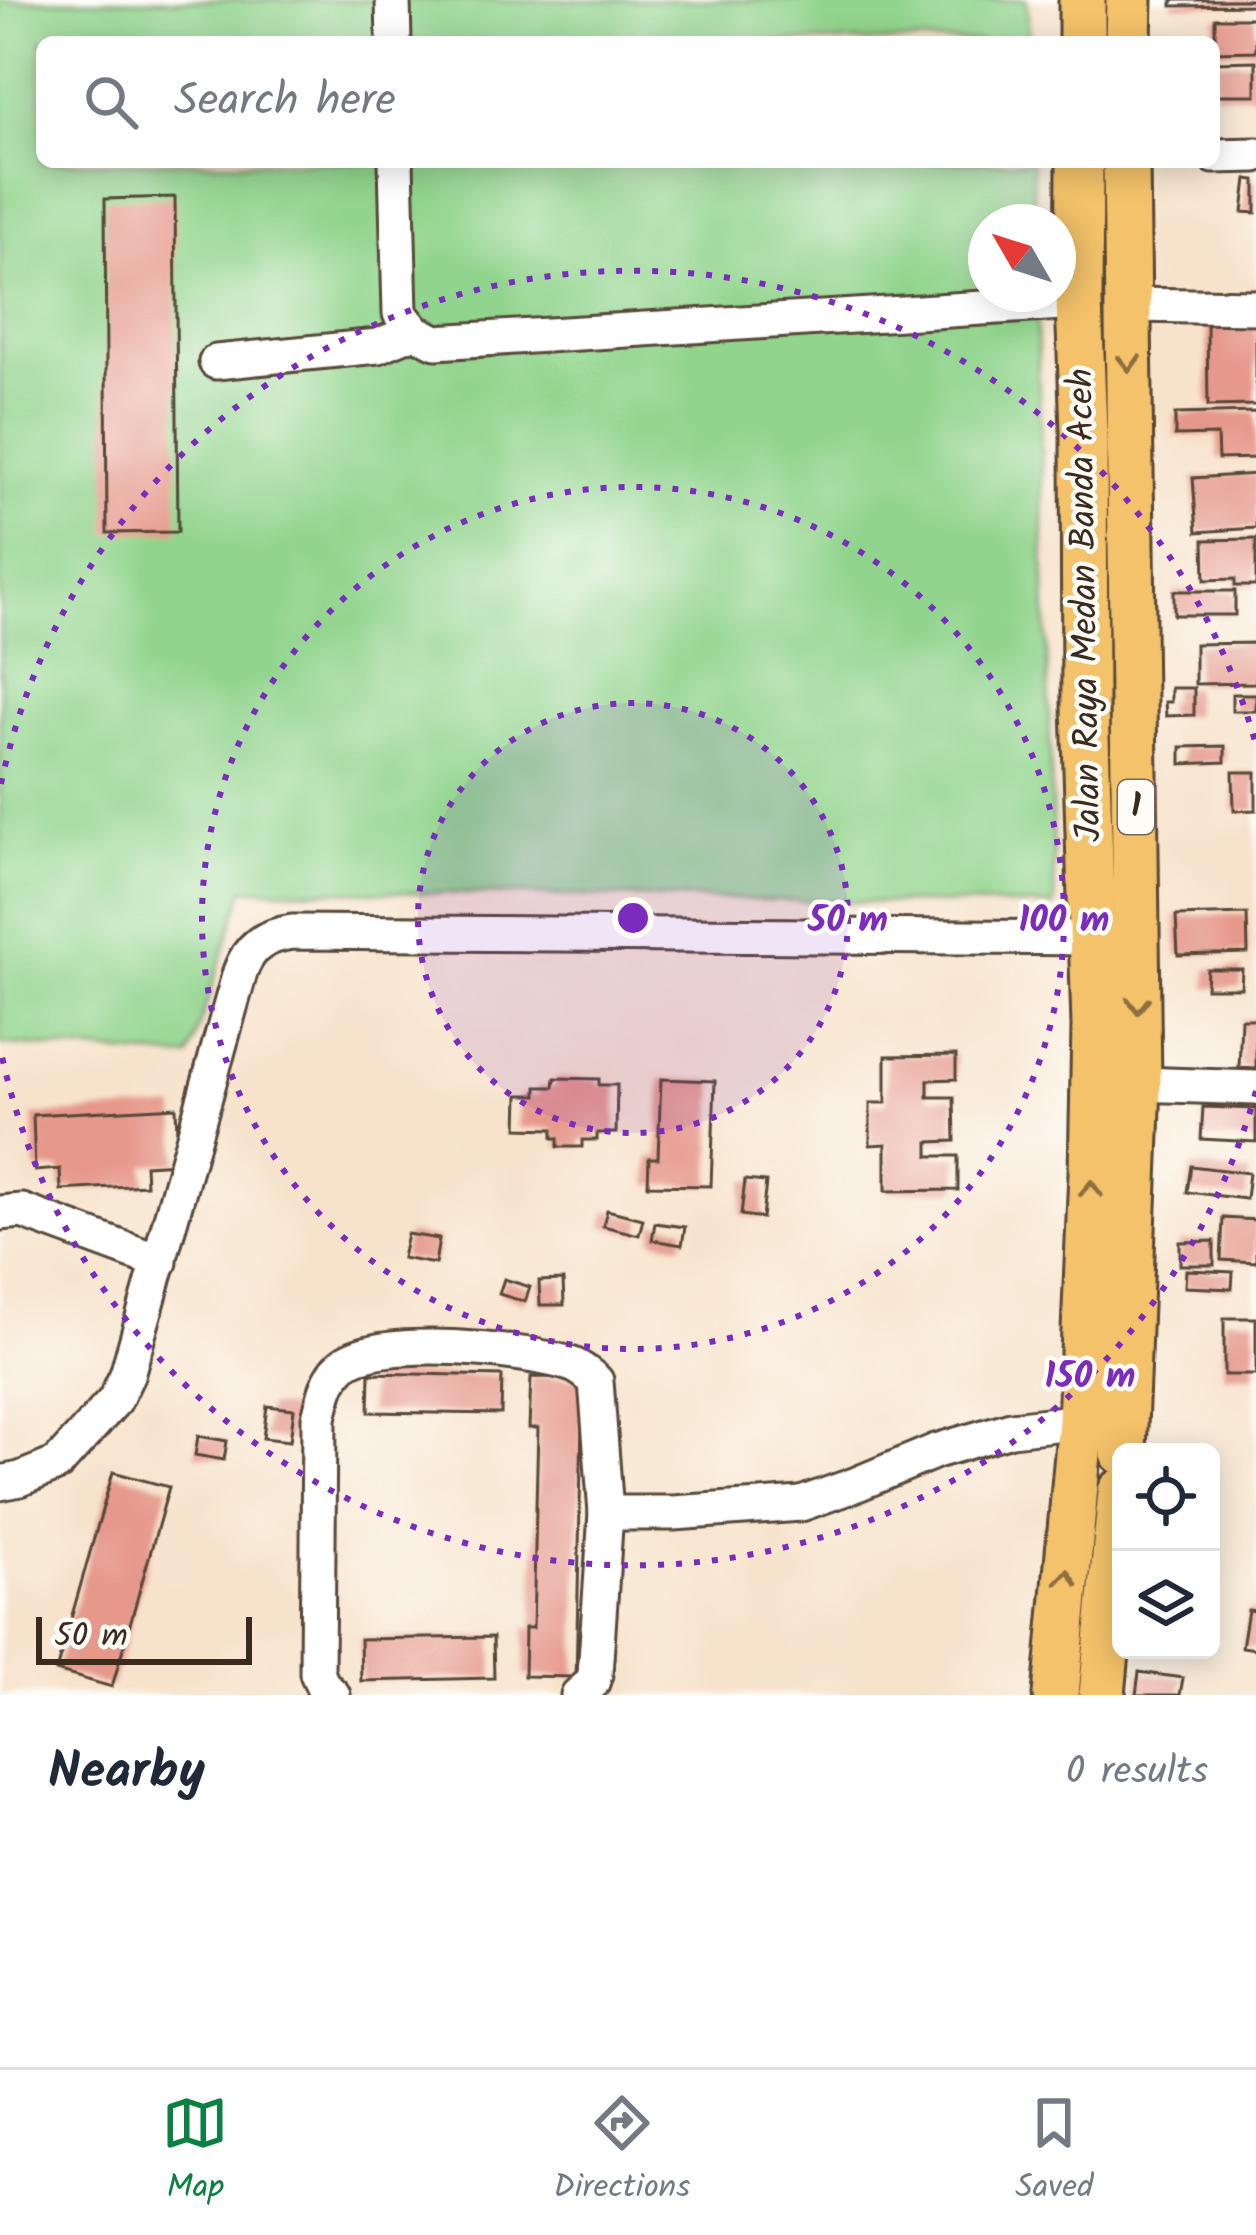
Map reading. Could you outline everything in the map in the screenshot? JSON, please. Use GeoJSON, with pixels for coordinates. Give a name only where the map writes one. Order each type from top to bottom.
{"type":"FeatureCollection","features":[{"type":"Feature","properties":{"kind":"highway"},"geometry":{"type":"LineString","coordinates":[[1082,0],[1082,36]]}},
{"type":"Feature","properties":{"kind":"highway"},"geometry":{"type":"LineString","coordinates":[[1128,36],[1129,0]]}},
{"type":"Feature","properties":{"kind":"highway","name":"Jalan Raya Medan Banda Aceh"},"geometry":{"type":"LineString","coordinates":[[1056,1695],[1081,1421],[1096,1026],[1085,706],[1080,168]]}},
{"type":"Feature","properties":{"kind":"highway","name":"Jalan Raya Medan Banda Aceh"},"geometry":{"type":"LineString","coordinates":[[1123,1443],[1138,1084],[1126,168]]}},
{"type":"Feature","properties":{"kind":"highway"},"geometry":{"type":"LineString","coordinates":[[1102,1695],[1115,1551]]}},
{"type":"Feature","properties":{"kind":"street"},"geometry":{"type":"LineString","coordinates":[[393,0],[394,36]]}},
{"type":"Feature","properties":{"kind":"street"},"geometry":{"type":"LineString","coordinates":[[1220,156],[1256,155]]}},
{"type":"Feature","properties":{"kind":"street"},"geometry":{"type":"LineString","coordinates":[[397,168],[400,313],[414,331],[436,342],[1079,302]]}},
{"type":"Feature","properties":{"kind":"street"},"geometry":{"type":"LineString","coordinates":[[1129,305],[1256,307]]}},
{"type":"Feature","properties":{"kind":"street"},"geometry":{"type":"LineString","coordinates":[[216,362],[378,346],[414,331]]}},
{"type":"Feature","properties":{"kind":"street"},"geometry":{"type":"LineString","coordinates":[[0,1483],[57,1464],[115,1400],[128,1375],[240,972],[245,957],[273,935],[1094,938]]}},
{"type":"Feature","properties":{"kind":"street"},"geometry":{"type":"LineString","coordinates":[[1138,1084],[1256,1088]]}},
{"type":"Feature","properties":{"kind":"street"},"geometry":{"type":"LineString","coordinates":[[0,1213],[22,1211],[160,1262]]}},
{"type":"Feature","properties":{"kind":"street"},"geometry":{"type":"LineString","coordinates":[[333,1695],[317,1673],[319,1418],[327,1384],[344,1363],[373,1352],[495,1348],[577,1366],[596,1381],[607,1513],[595,1674],[578,1695]]}},
{"type":"Feature","properties":{"kind":"street"},"geometry":{"type":"LineString","coordinates":[[607,1513],[801,1504],[936,1451],[1011,1430],[1081,1421]]}},
{"type":"Feature","properties":{"kind":"green space"},"geometry":{"type":"Polygon","coordinates":[[[0,0],[1027,0],[1029,36],[36,36],[36,168],[1032,168],[1033,204],[968,204],[968,312],[1037,312],[1055,906],[244,889],[189,1058],[0,1044],[0,0]]]}},
{"type":"Feature","properties":{"kind":"building"},"geometry":{"type":"Polygon","coordinates":[[[1172,0],[1256,0],[1256,5],[1172,6],[1172,0]]]}},
{"type":"Feature","properties":{"kind":"building"},"geometry":{"type":"Polygon","coordinates":[[[1215,18],[1256,18],[1256,51],[1220,52],[1220,36],[1215,36],[1215,18]]]}},
{"type":"Feature","properties":{"kind":"building"},"geometry":{"type":"Polygon","coordinates":[[[1256,61],[1256,95],[1220,95],[1220,62],[1256,61]]]}},
{"type":"Feature","properties":{"kind":"building"},"geometry":{"type":"Polygon","coordinates":[[[1247,179],[1256,180],[1256,213],[1243,212],[1247,179]]]}},
{"type":"Feature","properties":{"kind":"building"},"geometry":{"type":"Polygon","coordinates":[[[175,197],[178,532],[107,533],[105,199],[175,197]]]}},
{"type":"Feature","properties":{"kind":"building"},"geometry":{"type":"Polygon","coordinates":[[[1256,323],[1256,405],[1208,406],[1207,324],[1256,323]]]}},
{"type":"Feature","properties":{"kind":"building"},"geometry":{"type":"Polygon","coordinates":[[[1256,412],[1256,458],[1218,459],[1217,435],[1175,436],[1175,414],[1256,412]]]}},
{"type":"Feature","properties":{"kind":"building"},"geometry":{"type":"Polygon","coordinates":[[[1256,474],[1256,528],[1197,532],[1193,478],[1256,474]]]}},
{"type":"Feature","properties":{"kind":"building"},"geometry":{"type":"Polygon","coordinates":[[[1256,539],[1256,586],[1235,586],[1235,579],[1205,580],[1204,540],[1256,539]]]}},
{"type":"Feature","properties":{"kind":"building"},"geometry":{"type":"Polygon","coordinates":[[[1174,591],[1235,591],[1235,615],[1174,615],[1174,591]]]}},
{"type":"Feature","properties":{"kind":"building"},"geometry":{"type":"Polygon","coordinates":[[[1256,643],[1256,683],[1195,684],[1195,644],[1256,643]]]}},
{"type":"Feature","properties":{"kind":"building"},"geometry":{"type":"Polygon","coordinates":[[[1171,688],[1194,688],[1194,715],[1166,716],[1171,688]]]}},
{"type":"Feature","properties":{"kind":"building"},"geometry":{"type":"Polygon","coordinates":[[[1232,694],[1256,694],[1256,711],[1232,711],[1232,694]]]}},
{"type":"Feature","properties":{"kind":"building"},"geometry":{"type":"Polygon","coordinates":[[[1225,746],[1225,762],[1181,764],[1181,747],[1225,746]]]}},
{"type":"Feature","properties":{"kind":"building"},"geometry":{"type":"Polygon","coordinates":[[[1233,772],[1256,772],[1256,810],[1234,811],[1233,772]]]}},
{"type":"Feature","properties":{"kind":"building"},"geometry":{"type":"Polygon","coordinates":[[[1247,914],[1248,953],[1178,955],[1176,916],[1247,914]]]}},
{"type":"Feature","properties":{"kind":"building"},"geometry":{"type":"Polygon","coordinates":[[[1207,969],[1242,969],[1241,988],[1206,988],[1207,969]]]}},
{"type":"Feature","properties":{"kind":"building"},"geometry":{"type":"Polygon","coordinates":[[[1241,1019],[1256,1019],[1256,1069],[1239,1068],[1241,1019]]]}},
{"type":"Feature","properties":{"kind":"building"},"geometry":{"type":"Polygon","coordinates":[[[956,1055],[956,1079],[928,1080],[928,1097],[954,1097],[955,1141],[929,1142],[929,1156],[958,1156],[958,1190],[886,1191],[886,1144],[870,1145],[870,1103],[886,1103],[886,1056],[956,1055]]]}},
{"type":"Feature","properties":{"kind":"building"},"geometry":{"type":"Polygon","coordinates":[[[555,1078],[599,1079],[599,1085],[617,1085],[616,1133],[597,1133],[597,1140],[582,1140],[582,1147],[558,1147],[553,1129],[518,1128],[519,1095],[537,1095],[537,1087],[554,1087],[555,1078]]]}},
{"type":"Feature","properties":{"kind":"building"},"geometry":{"type":"Polygon","coordinates":[[[661,1079],[715,1081],[711,1186],[648,1185],[649,1158],[658,1158],[661,1079]]]}},
{"type":"Feature","properties":{"kind":"building"},"geometry":{"type":"Polygon","coordinates":[[[176,1107],[178,1163],[145,1165],[146,1185],[61,1190],[60,1169],[35,1171],[33,1115],[176,1107]]]}},
{"type":"Feature","properties":{"kind":"building"},"geometry":{"type":"Polygon","coordinates":[[[1203,1107],[1256,1109],[1256,1142],[1201,1139],[1203,1107]]]}},
{"type":"Feature","properties":{"kind":"building"},"geometry":{"type":"Polygon","coordinates":[[[1191,1166],[1249,1173],[1246,1199],[1187,1192],[1191,1166]]]}},
{"type":"Feature","properties":{"kind":"building"},"geometry":{"type":"Polygon","coordinates":[[[745,1180],[766,1182],[762,1218],[741,1215],[745,1180]]]}},
{"type":"Feature","properties":{"kind":"building"},"geometry":{"type":"Polygon","coordinates":[[[607,1210],[643,1219],[639,1235],[603,1226],[607,1210]]]}},
{"type":"Feature","properties":{"kind":"building"},"geometry":{"type":"Polygon","coordinates":[[[1223,1218],[1256,1220],[1256,1262],[1221,1260],[1223,1218]]]}},
{"type":"Feature","properties":{"kind":"building"},"geometry":{"type":"Polygon","coordinates":[[[655,1223],[685,1227],[682,1245],[652,1240],[655,1223]]]}},
{"type":"Feature","properties":{"kind":"building"},"geometry":{"type":"Polygon","coordinates":[[[407,1234],[439,1239],[435,1264],[402,1258],[407,1234]]]}},
{"type":"Feature","properties":{"kind":"building"},"geometry":{"type":"Polygon","coordinates":[[[1214,1241],[1214,1265],[1180,1265],[1180,1242],[1214,1241]]]}},
{"type":"Feature","properties":{"kind":"building"},"geometry":{"type":"Polygon","coordinates":[[[1186,1270],[1233,1272],[1232,1289],[1185,1287],[1186,1270]]]}},
{"type":"Feature","properties":{"kind":"building"},"geometry":{"type":"Polygon","coordinates":[[[504,1279],[530,1287],[525,1302],[499,1294],[504,1279]]]}},
{"type":"Feature","properties":{"kind":"building"},"geometry":{"type":"Polygon","coordinates":[[[563,1280],[564,1305],[540,1305],[539,1281],[563,1280]]]}},
{"type":"Feature","properties":{"kind":"building"},"geometry":{"type":"Polygon","coordinates":[[[1224,1318],[1256,1318],[1256,1375],[1224,1375],[1224,1318]]]}},
{"type":"Feature","properties":{"kind":"building"},"geometry":{"type":"Polygon","coordinates":[[[370,1373],[502,1376],[501,1414],[369,1412],[370,1373]]]}},
{"type":"Feature","properties":{"kind":"building"},"geometry":{"type":"Polygon","coordinates":[[[531,1377],[583,1378],[576,1677],[524,1676],[525,1628],[533,1628],[538,1428],[529,1428],[531,1377]]]}},
{"type":"Feature","properties":{"kind":"building"},"geometry":{"type":"Polygon","coordinates":[[[267,1406],[294,1409],[290,1441],[263,1438],[267,1406]]]}},
{"type":"Feature","properties":{"kind":"building"},"geometry":{"type":"Polygon","coordinates":[[[198,1436],[227,1441],[224,1460],[195,1455],[198,1436]]]}},
{"type":"Feature","properties":{"kind":"building"},"geometry":{"type":"Polygon","coordinates":[[[113,1472],[169,1487],[112,1687],[56,1671],[113,1472]]]}},
{"type":"Feature","properties":{"kind":"building"},"geometry":{"type":"Polygon","coordinates":[[[1248,1610],[1256,1611],[1256,1649],[1242,1647],[1248,1610]]]}},
{"type":"Feature","properties":{"kind":"building"},"geometry":{"type":"Polygon","coordinates":[[[493,1637],[494,1678],[361,1681],[360,1639],[493,1637]]]}},
{"type":"Feature","properties":{"kind":"building"},"geometry":{"type":"Polygon","coordinates":[[[1139,1672],[1183,1678],[1180,1695],[1136,1695],[1139,1672]]]}}]}
